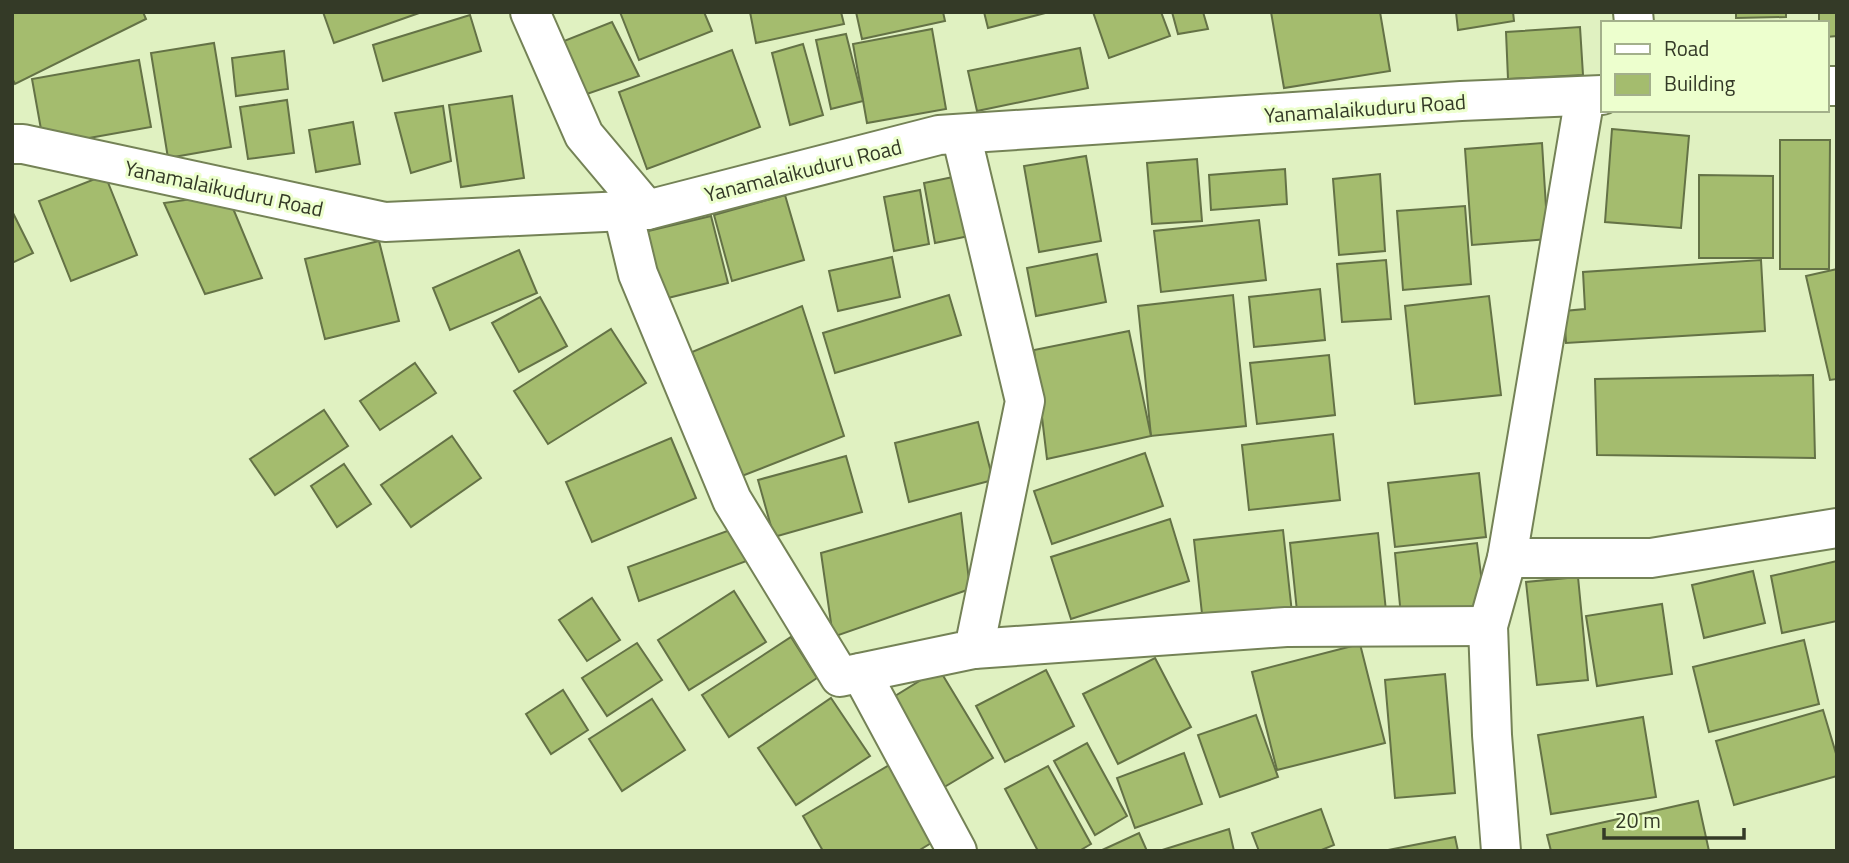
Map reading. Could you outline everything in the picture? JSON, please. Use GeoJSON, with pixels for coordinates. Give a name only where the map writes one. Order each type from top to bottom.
{"type":"FeatureCollection","features":[{"type":"Feature","properties":{"kind":"street"},"geometry":{"type":"LineString","coordinates":[[530,12],[584,135],[635,211],[638,274],[732,499],[840,677],[974,649],[1286,627],[1488,626]]}},
{"type":"Feature","properties":{"kind":"street"},"geometry":{"type":"LineString","coordinates":[[1501,851],[1492,735],[1488,626],[1507,558],[1594,96]]}},
{"type":"Feature","properties":{"kind":"street","name":"Yanamalaikuduru Road"},"geometry":{"type":"LineString","coordinates":[[12,144],[23,144],[385,222],[635,211],[939,135],[1594,96]]}},
{"type":"Feature","properties":{"kind":"street"},"geometry":{"type":"LineString","coordinates":[[961,134],[1025,401],[974,649]]}},
{"type":"Feature","properties":{"kind":"street"},"geometry":{"type":"LineString","coordinates":[[1507,558],[1651,558],[1837,528]]}},
{"type":"Feature","properties":{"kind":"street"},"geometry":{"type":"LineString","coordinates":[[860,673],[957,851]]}},
{"type":"Feature","properties":{"kind":"building"},"geometry":{"type":"Polygon","coordinates":[[[12,12],[143,12],[146,19],[15,84],[12,78],[12,12]]]}},
{"type":"Feature","properties":{"kind":"building"},"geometry":{"type":"Polygon","coordinates":[[[323,12],[422,12],[334,43],[323,12]]]}},
{"type":"Feature","properties":{"kind":"building"},"geometry":{"type":"Polygon","coordinates":[[[620,12],[704,12],[712,31],[639,60],[620,12]]]}},
{"type":"Feature","properties":{"kind":"building"},"geometry":{"type":"Polygon","coordinates":[[[750,12],[841,12],[844,24],[756,43],[750,12]]]}},
{"type":"Feature","properties":{"kind":"building"},"geometry":{"type":"Polygon","coordinates":[[[856,12],[943,12],[945,21],[862,39],[856,12]]]}},
{"type":"Feature","properties":{"kind":"building"},"geometry":{"type":"Polygon","coordinates":[[[984,12],[1049,12],[988,28],[984,12]]]}},
{"type":"Feature","properties":{"kind":"building"},"geometry":{"type":"Polygon","coordinates":[[[1093,12],[1161,12],[1170,36],[1109,58],[1093,12]]]}},
{"type":"Feature","properties":{"kind":"building"},"geometry":{"type":"Polygon","coordinates":[[[1172,12],[1203,12],[1208,29],[1178,34],[1172,12]]]}},
{"type":"Feature","properties":{"kind":"building"},"geometry":{"type":"Polygon","coordinates":[[[1271,12],[1380,12],[1390,71],[1284,88],[1271,12]]]}},
{"type":"Feature","properties":{"kind":"building"},"geometry":{"type":"Polygon","coordinates":[[[1456,12],[1513,12],[1514,21],[1458,30],[1456,12]]]}},
{"type":"Feature","properties":{"kind":"building"},"geometry":{"type":"Polygon","coordinates":[[[1736,12],[1786,12],[1786,17],[1736,18],[1736,12]]]}},
{"type":"Feature","properties":{"kind":"building"},"geometry":{"type":"Polygon","coordinates":[[[1819,12],[1837,12],[1837,36],[1828,37],[1828,21],[1819,21],[1819,12]]]}},
{"type":"Feature","properties":{"kind":"building"},"geometry":{"type":"Polygon","coordinates":[[[470,15],[481,51],[383,81],[373,45],[470,15]]]}},
{"type":"Feature","properties":{"kind":"building"},"geometry":{"type":"Polygon","coordinates":[[[612,22],[639,76],[584,95],[564,41],[612,22]]]}},
{"type":"Feature","properties":{"kind":"building"},"geometry":{"type":"Polygon","coordinates":[[[1580,27],[1583,75],[1508,79],[1506,32],[1580,27]]]}},
{"type":"Feature","properties":{"kind":"building"},"geometry":{"type":"Polygon","coordinates":[[[932,29],[946,109],[867,123],[853,44],[932,29]]]}},
{"type":"Feature","properties":{"kind":"building"},"geometry":{"type":"Polygon","coordinates":[[[846,34],[863,101],[831,109],[816,40],[846,34]]]}},
{"type":"Feature","properties":{"kind":"building"},"geometry":{"type":"Polygon","coordinates":[[[214,43],[231,147],[168,158],[151,53],[214,43]]]}},
{"type":"Feature","properties":{"kind":"building"},"geometry":{"type":"Polygon","coordinates":[[[803,44],[823,115],[790,125],[772,53],[803,44]]]}},
{"type":"Feature","properties":{"kind":"building"},"geometry":{"type":"Polygon","coordinates":[[[1080,48],[1088,88],[977,111],[968,71],[1080,48]]]}},
{"type":"Feature","properties":{"kind":"building"},"geometry":{"type":"Polygon","coordinates":[[[732,50],[760,127],[647,169],[619,92],[732,50]]]}},
{"type":"Feature","properties":{"kind":"building"},"geometry":{"type":"Polygon","coordinates":[[[284,51],[288,89],[236,96],[232,58],[284,51]]]}},
{"type":"Feature","properties":{"kind":"building"},"geometry":{"type":"Polygon","coordinates":[[[139,60],[151,127],[44,146],[32,79],[139,60]]]}},
{"type":"Feature","properties":{"kind":"building"},"geometry":{"type":"Polygon","coordinates":[[[512,96],[524,178],[461,187],[449,105],[512,96]]]}},
{"type":"Feature","properties":{"kind":"building"},"geometry":{"type":"Polygon","coordinates":[[[287,100],[294,153],[248,159],[240,107],[287,100]]]}},
{"type":"Feature","properties":{"kind":"building"},"geometry":{"type":"Polygon","coordinates":[[[443,106],[451,161],[411,173],[395,113],[443,106]]]}},
{"type":"Feature","properties":{"kind":"building"},"geometry":{"type":"Polygon","coordinates":[[[353,122],[360,164],[316,172],[309,130],[353,122]]]}},
{"type":"Feature","properties":{"kind":"building"},"geometry":{"type":"Polygon","coordinates":[[[1612,129],[1689,136],[1681,228],[1605,222],[1612,129]]]}},
{"type":"Feature","properties":{"kind":"building"},"geometry":{"type":"Polygon","coordinates":[[[1780,140],[1830,140],[1829,269],[1780,269],[1780,140]]]}},
{"type":"Feature","properties":{"kind":"building"},"geometry":{"type":"Polygon","coordinates":[[[1542,143],[1548,239],[1472,245],[1465,149],[1542,143]]]}},
{"type":"Feature","properties":{"kind":"building"},"geometry":{"type":"Polygon","coordinates":[[[1086,156],[1101,241],[1039,252],[1024,166],[1086,156]]]}},
{"type":"Feature","properties":{"kind":"building"},"geometry":{"type":"Polygon","coordinates":[[[1197,159],[1202,221],[1152,224],[1147,163],[1197,159]]]}},
{"type":"Feature","properties":{"kind":"building"},"geometry":{"type":"Polygon","coordinates":[[[1285,169],[1287,204],[1211,210],[1209,175],[1285,169]]]}},
{"type":"Feature","properties":{"kind":"building"},"geometry":{"type":"Polygon","coordinates":[[[1380,174],[1385,251],[1339,255],[1333,179],[1380,174]]]}},
{"type":"Feature","properties":{"kind":"building"},"geometry":{"type":"Polygon","coordinates":[[[105,175],[137,255],[71,281],[39,201],[105,175]]]}},
{"type":"Feature","properties":{"kind":"building"},"geometry":{"type":"Polygon","coordinates":[[[1699,175],[1773,176],[1773,258],[1699,258],[1699,175]]]}},
{"type":"Feature","properties":{"kind":"building"},"geometry":{"type":"Polygon","coordinates":[[[958,176],[969,236],[935,243],[924,183],[958,176]]]}},
{"type":"Feature","properties":{"kind":"building"},"geometry":{"type":"Polygon","coordinates":[[[920,190],[929,244],[894,251],[884,197],[920,190]]]}},
{"type":"Feature","properties":{"kind":"building"},"geometry":{"type":"Polygon","coordinates":[[[227,194],[262,278],[205,294],[164,203],[227,194]]]}},
{"type":"Feature","properties":{"kind":"building"},"geometry":{"type":"Polygon","coordinates":[[[785,195],[804,260],[732,281],[714,215],[785,195]]]}},
{"type":"Feature","properties":{"kind":"building"},"geometry":{"type":"Polygon","coordinates":[[[1465,206],[1471,284],[1403,290],[1397,211],[1465,206]]]}},
{"type":"Feature","properties":{"kind":"building"},"geometry":{"type":"Polygon","coordinates":[[[12,211],[33,253],[12,263],[12,211]]]}},
{"type":"Feature","properties":{"kind":"building"},"geometry":{"type":"Polygon","coordinates":[[[711,216],[728,283],[656,301],[640,233],[711,216]]]}},
{"type":"Feature","properties":{"kind":"building"},"geometry":{"type":"Polygon","coordinates":[[[1259,220],[1266,280],[1161,292],[1154,231],[1259,220]]]}},
{"type":"Feature","properties":{"kind":"building"},"geometry":{"type":"Polygon","coordinates":[[[379,241],[399,321],[325,339],[305,259],[379,241]]]}},
{"type":"Feature","properties":{"kind":"building"},"geometry":{"type":"Polygon","coordinates":[[[519,250],[537,293],[450,330],[433,288],[519,250]]]}},
{"type":"Feature","properties":{"kind":"building"},"geometry":{"type":"Polygon","coordinates":[[[1097,254],[1106,302],[1036,316],[1027,268],[1097,254]]]}},
{"type":"Feature","properties":{"kind":"building"},"geometry":{"type":"Polygon","coordinates":[[[892,257],[900,297],[838,311],[829,271],[892,257]]]}},
{"type":"Feature","properties":{"kind":"building"},"geometry":{"type":"Polygon","coordinates":[[[1386,260],[1391,319],[1342,322],[1337,264],[1386,260]]]}},
{"type":"Feature","properties":{"kind":"building"},"geometry":{"type":"Polygon","coordinates":[[[1761,260],[1765,331],[1566,343],[1564,311],[1585,309],[1583,272],[1761,260]]]}},
{"type":"Feature","properties":{"kind":"building"},"geometry":{"type":"Polygon","coordinates":[[[1837,269],[1837,379],[1830,380],[1806,276],[1837,269]]]}},
{"type":"Feature","properties":{"kind":"building"},"geometry":{"type":"Polygon","coordinates":[[[1320,289],[1325,340],[1254,347],[1249,297],[1320,289]]]}},
{"type":"Feature","properties":{"kind":"building"},"geometry":{"type":"Polygon","coordinates":[[[949,295],[961,335],[835,373],[823,333],[949,295]]]}},
{"type":"Feature","properties":{"kind":"building"},"geometry":{"type":"Polygon","coordinates":[[[1233,295],[1246,426],[1151,436],[1138,306],[1233,295]]]}},
{"type":"Feature","properties":{"kind":"building"},"geometry":{"type":"Polygon","coordinates":[[[1489,296],[1501,395],[1415,404],[1405,306],[1489,296]]]}},
{"type":"Feature","properties":{"kind":"building"},"geometry":{"type":"Polygon","coordinates":[[[540,297],[567,346],[519,372],[492,323],[540,297]]]}},
{"type":"Feature","properties":{"kind":"building"},"geometry":{"type":"Polygon","coordinates":[[[802,306],[844,436],[742,476],[692,352],[802,306]]]}},
{"type":"Feature","properties":{"kind":"building"},"geometry":{"type":"Polygon","coordinates":[[[611,329],[646,383],[548,444],[514,391],[611,329]]]}},
{"type":"Feature","properties":{"kind":"building"},"geometry":{"type":"Polygon","coordinates":[[[1129,331],[1151,436],[1047,459],[1034,350],[1129,331]]]}},
{"type":"Feature","properties":{"kind":"building"},"geometry":{"type":"Polygon","coordinates":[[[1329,355],[1335,415],[1257,424],[1250,363],[1329,355]]]}},
{"type":"Feature","properties":{"kind":"building"},"geometry":{"type":"Polygon","coordinates":[[[415,363],[436,393],[380,430],[360,401],[415,363]]]}},
{"type":"Feature","properties":{"kind":"building"},"geometry":{"type":"Polygon","coordinates":[[[1813,375],[1815,458],[1597,455],[1595,379],[1813,375]]]}},
{"type":"Feature","properties":{"kind":"building"},"geometry":{"type":"Polygon","coordinates":[[[324,410],[348,446],[275,495],[250,459],[324,410]]]}},
{"type":"Feature","properties":{"kind":"building"},"geometry":{"type":"Polygon","coordinates":[[[978,422],[993,480],[909,502],[895,443],[978,422]]]}},
{"type":"Feature","properties":{"kind":"building"},"geometry":{"type":"Polygon","coordinates":[[[1333,434],[1340,500],[1249,510],[1242,445],[1333,434]]]}},
{"type":"Feature","properties":{"kind":"building"},"geometry":{"type":"Polygon","coordinates":[[[452,436],[481,478],[411,527],[381,485],[452,436]]]}},
{"type":"Feature","properties":{"kind":"building"},"geometry":{"type":"Polygon","coordinates":[[[671,438],[696,498],[592,542],[566,482],[671,438]]]}},
{"type":"Feature","properties":{"kind":"building"},"geometry":{"type":"Polygon","coordinates":[[[1145,453],[1163,506],[1052,544],[1034,491],[1145,453]]]}},
{"type":"Feature","properties":{"kind":"building"},"geometry":{"type":"Polygon","coordinates":[[[846,456],[862,512],[774,537],[758,480],[846,456]]]}},
{"type":"Feature","properties":{"kind":"building"},"geometry":{"type":"Polygon","coordinates":[[[344,464],[371,504],[337,527],[311,486],[344,464]]]}},
{"type":"Feature","properties":{"kind":"building"},"geometry":{"type":"Polygon","coordinates":[[[1479,473],[1486,537],[1395,547],[1388,483],[1479,473]]]}},
{"type":"Feature","properties":{"kind":"building"},"geometry":{"type":"Polygon","coordinates":[[[961,513],[970,589],[833,637],[821,553],[961,513]]]}},
{"type":"Feature","properties":{"kind":"building"},"geometry":{"type":"Polygon","coordinates":[[[1170,519],[1189,581],[1071,619],[1051,557],[1170,519]]]}},
{"type":"Feature","properties":{"kind":"building"},"geometry":{"type":"Polygon","coordinates":[[[741,526],[752,559],[639,601],[628,567],[741,526]]]}},
{"type":"Feature","properties":{"kind":"building"},"geometry":{"type":"Polygon","coordinates":[[[1283,530],[1292,613],[1203,623],[1194,540],[1283,530]]]}},
{"type":"Feature","properties":{"kind":"building"},"geometry":{"type":"Polygon","coordinates":[[[1378,533],[1386,611],[1298,621],[1290,543],[1378,533]]]}},
{"type":"Feature","properties":{"kind":"building"},"geometry":{"type":"Polygon","coordinates":[[[1477,543],[1485,607],[1401,616],[1395,553],[1477,543]]]}},
{"type":"Feature","properties":{"kind":"building"},"geometry":{"type":"Polygon","coordinates":[[[1837,561],[1837,621],[1782,633],[1771,576],[1837,561]]]}},
{"type":"Feature","properties":{"kind":"building"},"geometry":{"type":"Polygon","coordinates":[[[1753,571],[1765,623],[1704,638],[1692,585],[1753,571]]]}},
{"type":"Feature","properties":{"kind":"building"},"geometry":{"type":"Polygon","coordinates":[[[1578,577],[1588,680],[1537,685],[1526,582],[1578,577]]]}},
{"type":"Feature","properties":{"kind":"building"},"geometry":{"type":"Polygon","coordinates":[[[734,591],[766,642],[689,690],[658,640],[734,591]]]}},
{"type":"Feature","properties":{"kind":"building"},"geometry":{"type":"Polygon","coordinates":[[[592,598],[620,640],[587,661],[559,620],[592,598]]]}},
{"type":"Feature","properties":{"kind":"building"},"geometry":{"type":"Polygon","coordinates":[[[1662,604],[1672,674],[1597,686],[1586,616],[1662,604]]]}},
{"type":"Feature","properties":{"kind":"building"},"geometry":{"type":"Polygon","coordinates":[[[791,637],[817,678],[729,737],[702,695],[791,637]]]}},
{"type":"Feature","properties":{"kind":"building"},"geometry":{"type":"Polygon","coordinates":[[[1804,640],[1819,704],[1709,732],[1693,667],[1804,640]]]}},
{"type":"Feature","properties":{"kind":"building"},"geometry":{"type":"Polygon","coordinates":[[[637,643],[662,680],[607,716],[582,678],[637,643]]]}},
{"type":"Feature","properties":{"kind":"building"},"geometry":{"type":"Polygon","coordinates":[[[1360,644],[1385,743],[1277,770],[1252,672],[1360,644]]]}},
{"type":"Feature","properties":{"kind":"building"},"geometry":{"type":"Polygon","coordinates":[[[1155,658],[1191,727],[1118,764],[1083,694],[1155,658]]]}},
{"type":"Feature","properties":{"kind":"building"},"geometry":{"type":"Polygon","coordinates":[[[939,669],[993,758],[936,792],[882,704],[939,669]]]}},
{"type":"Feature","properties":{"kind":"building"},"geometry":{"type":"Polygon","coordinates":[[[1046,670],[1074,726],[1005,762],[976,706],[1046,670]]]}},
{"type":"Feature","properties":{"kind":"building"},"geometry":{"type":"Polygon","coordinates":[[[1445,674],[1455,793],[1395,798],[1385,680],[1445,674]]]}},
{"type":"Feature","properties":{"kind":"building"},"geometry":{"type":"Polygon","coordinates":[[[563,690],[588,730],[551,754],[526,714],[563,690]]]}},
{"type":"Feature","properties":{"kind":"building"},"geometry":{"type":"Polygon","coordinates":[[[831,698],[870,756],[796,805],[758,748],[831,698]]]}},
{"type":"Feature","properties":{"kind":"building"},"geometry":{"type":"Polygon","coordinates":[[[652,699],[685,750],[622,791],[589,739],[652,699]]]}},
{"type":"Feature","properties":{"kind":"building"},"geometry":{"type":"Polygon","coordinates":[[[1823,710],[1837,757],[1837,776],[1734,805],[1716,741],[1823,710]]]}},
{"type":"Feature","properties":{"kind":"building"},"geometry":{"type":"Polygon","coordinates":[[[1256,715],[1278,777],[1220,797],[1198,735],[1256,715]]]}},
{"type":"Feature","properties":{"kind":"building"},"geometry":{"type":"Polygon","coordinates":[[[1643,717],[1656,797],[1551,814],[1538,735],[1643,717]]]}},
{"type":"Feature","properties":{"kind":"building"},"geometry":{"type":"Polygon","coordinates":[[[1087,743],[1127,816],[1095,835],[1054,761],[1087,743]]]}},
{"type":"Feature","properties":{"kind":"building"},"geometry":{"type":"Polygon","coordinates":[[[1184,753],[1202,804],[1135,828],[1117,778],[1184,753]]]}},
{"type":"Feature","properties":{"kind":"building"},"geometry":{"type":"Polygon","coordinates":[[[896,761],[941,837],[918,851],[823,851],[803,816],[896,761]]]}},
{"type":"Feature","properties":{"kind":"building"},"geometry":{"type":"Polygon","coordinates":[[[1048,766],[1091,844],[1079,851],[1038,851],[1005,789],[1048,766]]]}},
{"type":"Feature","properties":{"kind":"building"},"geometry":{"type":"Polygon","coordinates":[[[1698,801],[1709,851],[1551,851],[1547,835],[1698,801]]]}},
{"type":"Feature","properties":{"kind":"building"},"geometry":{"type":"Polygon","coordinates":[[[1321,809],[1334,845],[1319,851],[1259,851],[1252,833],[1321,809]]]}},
{"type":"Feature","properties":{"kind":"building"},"geometry":{"type":"Polygon","coordinates":[[[1229,829],[1234,851],[1159,851],[1229,829]]]}},
{"type":"Feature","properties":{"kind":"building"},"geometry":{"type":"Polygon","coordinates":[[[1139,833],[1147,851],[1100,851],[1139,833]]]}},
{"type":"Feature","properties":{"kind":"building"},"geometry":{"type":"Polygon","coordinates":[[[1455,837],[1458,851],[1383,851],[1455,837]]]}}]}
